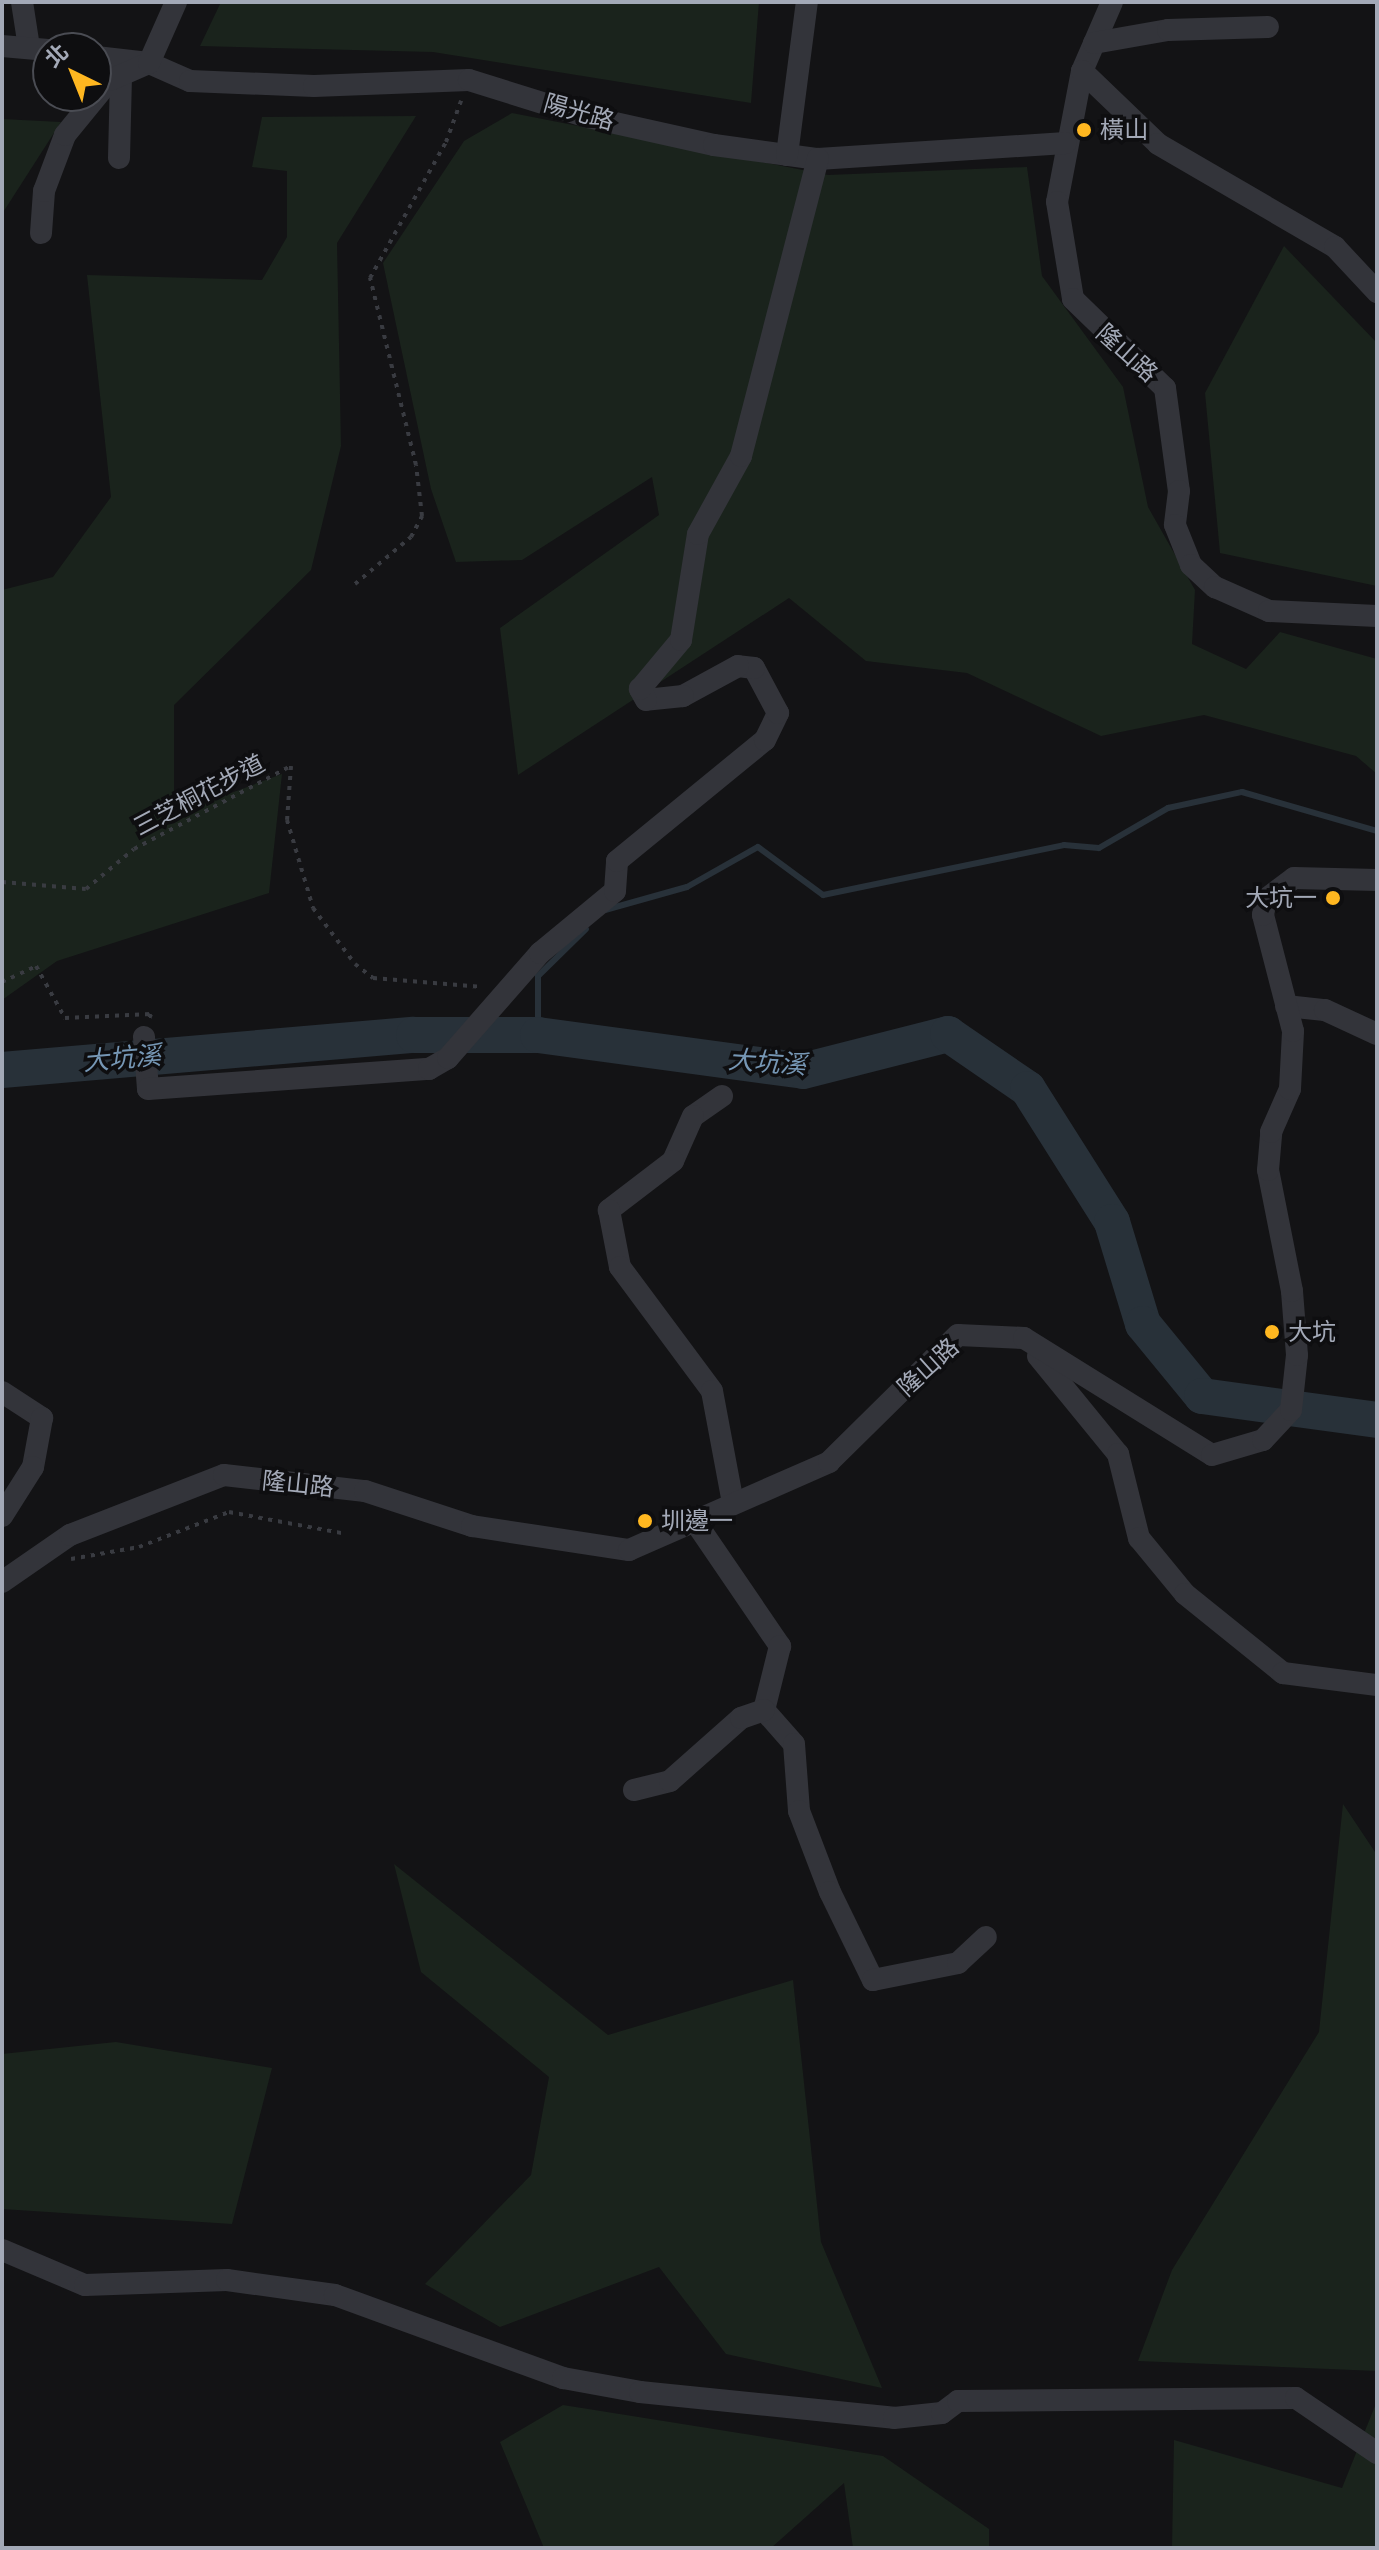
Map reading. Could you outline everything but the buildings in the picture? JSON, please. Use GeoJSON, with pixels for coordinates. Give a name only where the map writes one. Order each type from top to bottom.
{"type":"FeatureCollection","features":[{"type":"Feature","properties":{"kind":"street"},"geometry":{"type":"LineString","coordinates":[[22,2],[32,32]]}},
{"type":"Feature","properties":{"kind":"street"},"geometry":{"type":"LineString","coordinates":[[41,233],[44,191],[65,135],[121,76],[149,63],[176,2]]}},
{"type":"Feature","properties":{"kind":"street"},"geometry":{"type":"LineString","coordinates":[[787,155],[807,2]]}},
{"type":"Feature","properties":{"kind":"street","name":"隆山路"},"geometry":{"type":"LineString","coordinates":[[1112,2],[1082,71],[1065,143],[1057,202],[1073,299],[1165,388],[1179,491],[1175,525],[1191,565],[1215,587],[1269,611],[1377,616]]}},
{"type":"Feature","properties":{"kind":"street"},"geometry":{"type":"LineString","coordinates":[[1094,43],[1168,30],[1268,27]]}},
{"type":"Feature","properties":{"kind":"street"},"geometry":{"type":"LineString","coordinates":[[2,46],[32,48]]}},
{"type":"Feature","properties":{"kind":"street","name":"陽光路"},"geometry":{"type":"LineString","coordinates":[[112,59],[149,63],[190,81],[314,86],[469,80],[588,117],[818,159],[1065,143]]}},
{"type":"Feature","properties":{"kind":"street"},"geometry":{"type":"LineString","coordinates":[[1082,71],[1158,144],[1335,247],[1377,292]]}},
{"type":"Feature","properties":{"kind":"street"},"geometry":{"type":"LineString","coordinates":[[119,158],[121,76]]}},
{"type":"Feature","properties":{"kind":"street"},"geometry":{"type":"LineString","coordinates":[[144,1037],[148,1089],[429,1069],[448,1058],[540,953],[615,891],[617,861],[765,740],[778,713],[754,668],[738,666],[683,696],[646,700],[640,689],[681,640],[698,534],[741,456],[818,159]]}},
{"type":"Feature","properties":{"kind":"street","name":"隆山路"},"geometry":{"type":"LineString","coordinates":[[2,1582],[70,1535],[224,1475],[365,1491],[472,1526],[629,1550],[829,1462],[958,1335],[1024,1338],[1212,1455],[1263,1440],[1291,1410],[1297,1355],[1292,1291],[1268,1170],[1271,1132],[1290,1089],[1293,1031],[1263,915],[1266,899],[1294,878],[1377,880]]}},
{"type":"Feature","properties":{"kind":"street"},"geometry":{"type":"LineString","coordinates":[[1286,1006],[1325,1010],[1377,1034]]}},
{"type":"Feature","properties":{"kind":"street"},"geometry":{"type":"LineString","coordinates":[[722,1096],[693,1116],[673,1161],[609,1210],[620,1267],[712,1391],[733,1503]]}},
{"type":"Feature","properties":{"kind":"street"},"geometry":{"type":"LineString","coordinates":[[1024,1338],[1118,1454],[1139,1538],[1185,1594],[1283,1673],[1377,1685]]}},
{"type":"Feature","properties":{"kind":"street"},"geometry":{"type":"LineString","coordinates":[[2,1392],[42,1418],[33,1467],[2,1516]]}},
{"type":"Feature","properties":{"kind":"street"},"geometry":{"type":"LineString","coordinates":[[694,1520],[780,1646],[764,1710]]}},
{"type":"Feature","properties":{"kind":"street"},"geometry":{"type":"LineString","coordinates":[[634,1790],[670,1781],[741,1718],[764,1710]]}},
{"type":"Feature","properties":{"kind":"street"},"geometry":{"type":"LineString","coordinates":[[764,1710],[794,1744],[799,1811],[830,1892],[873,1980],[958,1963],[986,1937]]}},
{"type":"Feature","properties":{"kind":"street"},"geometry":{"type":"LineString","coordinates":[[2,2250],[85,2285],[227,2280],[335,2295],[563,2378],[640,2392],[894,2418],[942,2413],[958,2401],[1296,2398],[1319,2408],[1377,2453]]}},
{"type":"Feature","properties":{"kind":"path"},"geometry":{"type":"LineString","coordinates":[[355,584],[411,537],[422,516],[416,465],[370,278],[446,142],[469,80]]}},
{"type":"Feature","properties":{"kind":"path","name":"三芝桐花步道"},"geometry":{"type":"LineString","coordinates":[[2,882],[86,889],[134,849],[291,766],[287,820],[313,908],[355,964],[373,978],[508,989]]}},
{"type":"Feature","properties":{"kind":"path"},"geometry":{"type":"LineString","coordinates":[[2,982],[36,966],[65,1018],[151,1014],[144,1037]]}},
{"type":"Feature","properties":{"kind":"path"},"geometry":{"type":"LineString","coordinates":[[36,1558],[99,1559],[229,1512],[346,1534]]}},
{"type":"Feature","properties":{"kind":"shaded area"},"geometry":{"type":"Polygon","coordinates":[[[221,2],[759,2],[751,103],[433,52],[200,46],[221,2]]]}},
{"type":"Feature","properties":{"kind":"shaded area"},"geometry":{"type":"Polygon","coordinates":[[[512,113],[828,175],[1027,167],[1042,276],[1123,387],[1148,507],[1195,590],[1192,644],[1246,669],[1280,632],[1377,659],[1377,774],[1356,756],[1204,715],[1101,736],[967,673],[866,661],[789,598],[518,775],[500,628],[659,515],[652,477],[522,560],[456,562],[431,489],[383,263],[464,141],[512,113]]]}},
{"type":"Feature","properties":{"kind":"shaded area"},"geometry":{"type":"Polygon","coordinates":[[[416,116],[337,243],[341,446],[311,570],[174,705],[174,814],[282,774],[269,893],[57,961],[2,1000],[2,590],[53,577],[111,497],[87,275],[262,280],[287,237],[287,171],[252,167],[262,117],[416,116]]]}},
{"type":"Feature","properties":{"kind":"shaded area"},"geometry":{"type":"Polygon","coordinates":[[[2,119],[61,122],[2,214],[2,119]]]}},
{"type":"Feature","properties":{"kind":"shaded area"},"geometry":{"type":"Polygon","coordinates":[[[1284,246],[1377,343],[1377,586],[1220,553],[1205,393],[1284,246]]]}},
{"type":"Feature","properties":{"kind":"shaded area"},"geometry":{"type":"Polygon","coordinates":[[[1343,1804],[1377,1855],[1377,2371],[1138,2361],[1172,2270],[1319,2032],[1343,1804]]]}},
{"type":"Feature","properties":{"kind":"shaded area"},"geometry":{"type":"Polygon","coordinates":[[[394,1864],[608,2035],[793,1980],[821,2242],[882,2388],[726,2354],[659,2267],[500,2327],[425,2284],[531,2175],[549,2077],[421,1972],[394,1864]]]}},
{"type":"Feature","properties":{"kind":"shaded area"},"geometry":{"type":"Polygon","coordinates":[[[116,2042],[272,2068],[232,2224],[2,2209],[2,2054],[116,2042]]]}},
{"type":"Feature","properties":{"kind":"shaded area"},"geometry":{"type":"Polygon","coordinates":[[[1377,2401],[1377,2548],[1172,2548],[1174,2440],[1342,2488],[1377,2401]]]}},
{"type":"Feature","properties":{"kind":"shaded area"},"geometry":{"type":"Polygon","coordinates":[[[563,2405],[883,2456],[989,2529],[989,2548],[853,2548],[844,2483],[771,2548],[544,2548],[500,2442],[563,2405]]]}},
{"type":"Feature","properties":{"kind":"waterway"},"geometry":{"type":"LineString","coordinates":[[605,910],[687,887],[758,847],[823,895],[1064,845],[1099,848],[1168,808],[1242,792],[1377,831]]}},
{"type":"Feature","properties":{"kind":"waterway"},"geometry":{"type":"LineString","coordinates":[[538,1035],[538,976],[586,929]]}},
{"type":"Feature","properties":{"kind":"waterway","name":"大坑溪"},"geometry":{"type":"LineString","coordinates":[[2,1070],[414,1035],[538,1035],[803,1071],[948,1034],[1028,1089],[1112,1222],[1143,1324],[1202,1396],[1377,1420]]}},
{"type":"Feature","properties":{"kind":"place","name":"橫山"},"geometry":{"type":"Point","coordinates":[1084,130]}},
{"type":"Feature","properties":{"kind":"place","name":"大坑一"},"geometry":{"type":"Point","coordinates":[1333,898]}},
{"type":"Feature","properties":{"kind":"place","name":"大坑"},"geometry":{"type":"Point","coordinates":[1272,1332]}},
{"type":"Feature","properties":{"kind":"place","name":"圳邊一"},"geometry":{"type":"Point","coordinates":[645,1521]}}]}
